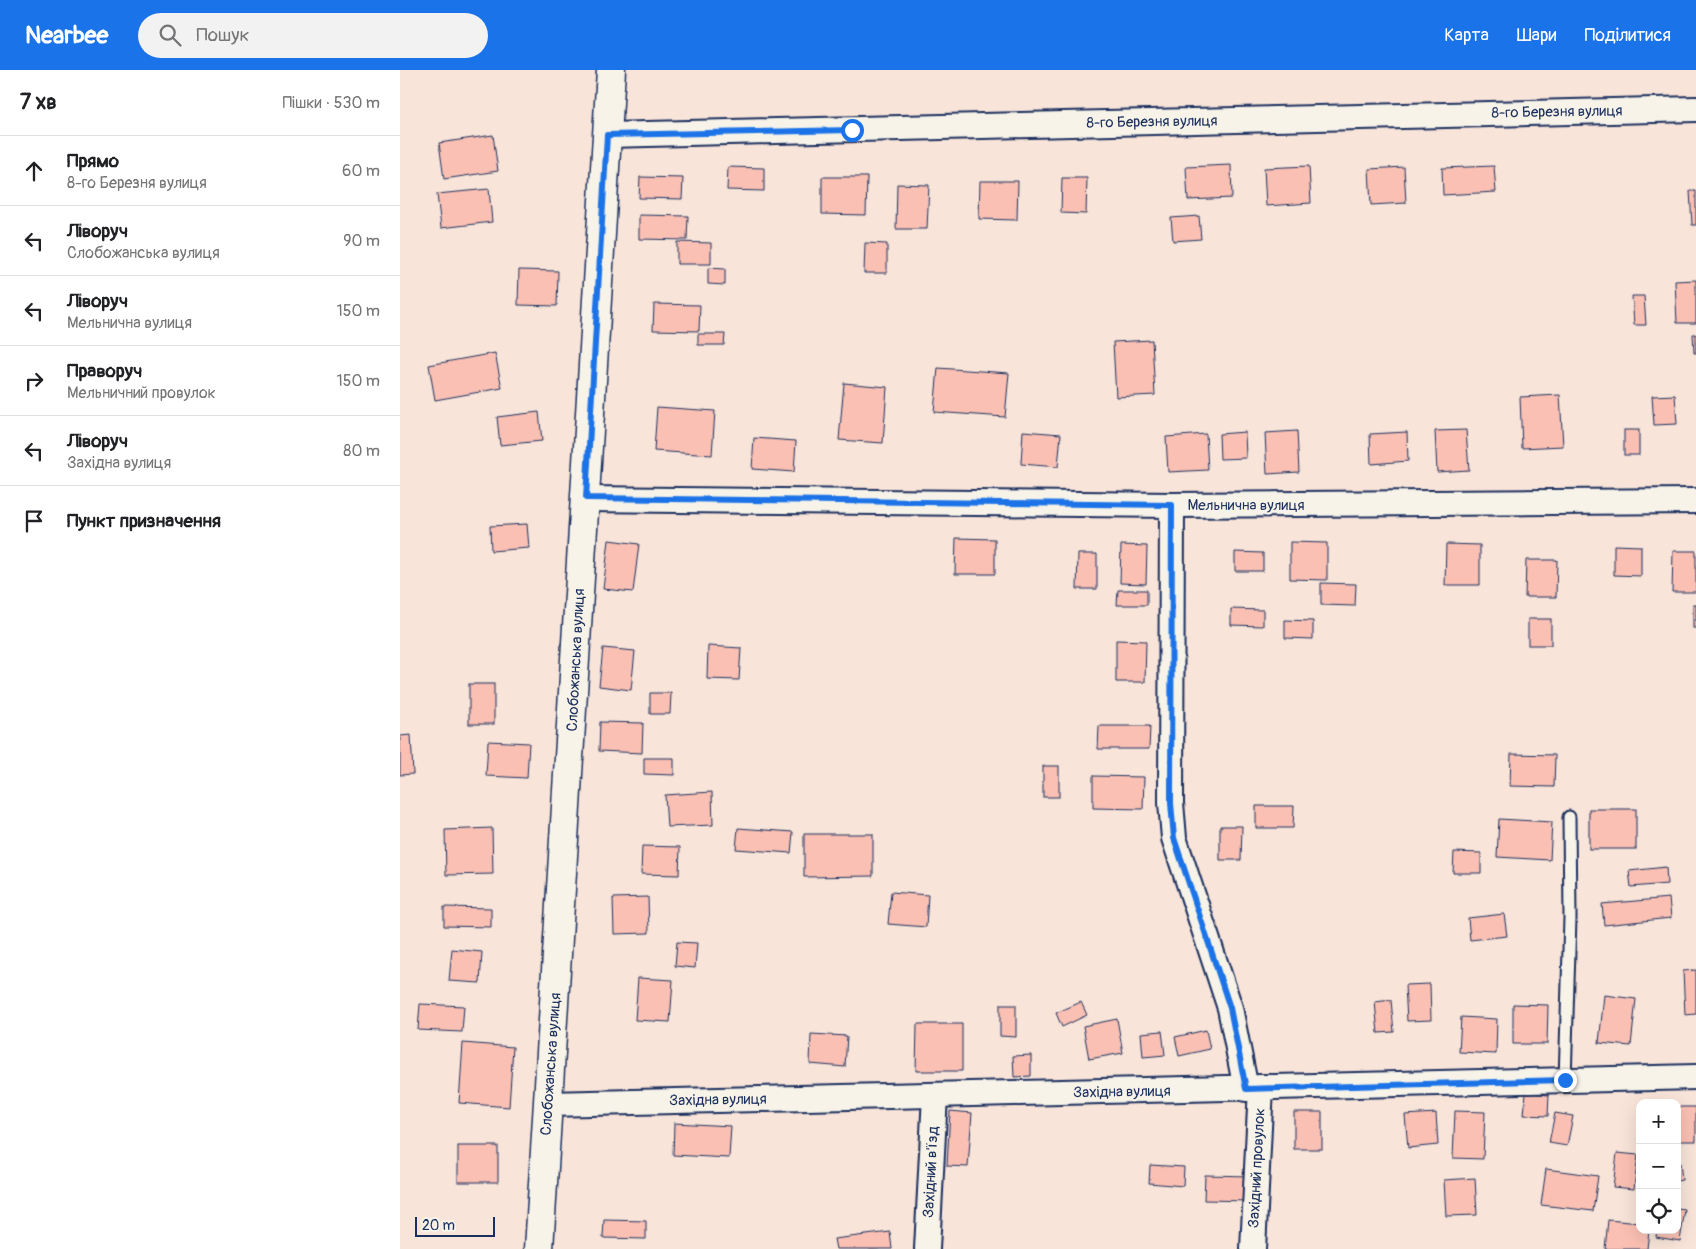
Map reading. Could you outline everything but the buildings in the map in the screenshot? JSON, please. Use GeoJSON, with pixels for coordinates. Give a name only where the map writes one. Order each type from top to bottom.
{"type":"FeatureCollection","features":[{"type":"Feature","properties":{"kind":"street","name":"Слобожанська вулиця"},"geometry":{"type":"LineString","coordinates":[[539,1249],[611,70]]}},
{"type":"Feature","properties":{"kind":"street","name":"8-го Березня вулиця"},"geometry":{"type":"LineString","coordinates":[[607,135],[1696,109]]}},
{"type":"Feature","properties":{"kind":"street","name":"Мельнична вулиця"},"geometry":{"type":"LineString","coordinates":[[586,498],[1172,505],[1696,501]]}},
{"type":"Feature","properties":{"kind":"street","name":"Західний провулок"},"geometry":{"type":"LineString","coordinates":[[1172,505],[1171,803],[1174,838],[1230,1008],[1254,1088],[1253,1249]]}},
{"type":"Feature","properties":{"kind":"street","name":"Західна вулиця"},"geometry":{"type":"LineString","coordinates":[[549,1104],[1696,1077]]}},
{"type":"Feature","properties":{"kind":"street","name":"Західний в'їзд"},"geometry":{"type":"LineString","coordinates":[[926,1249],[935,1095]]}},
{"type":"Feature","properties":{"kind":"lane"},"geometry":{"type":"LineString","coordinates":[[1565,1080],[1570,918],[1569,817]]}},
{"type":"Feature","properties":{"kind":"route"},"geometry":{"type":"LineString","coordinates":[[852,130],[607,135],[586,498],[1172,505],[1171,803],[1174,838],[1218,966],[1230,1008],[1246,1089],[1565,1080]]}}]}
